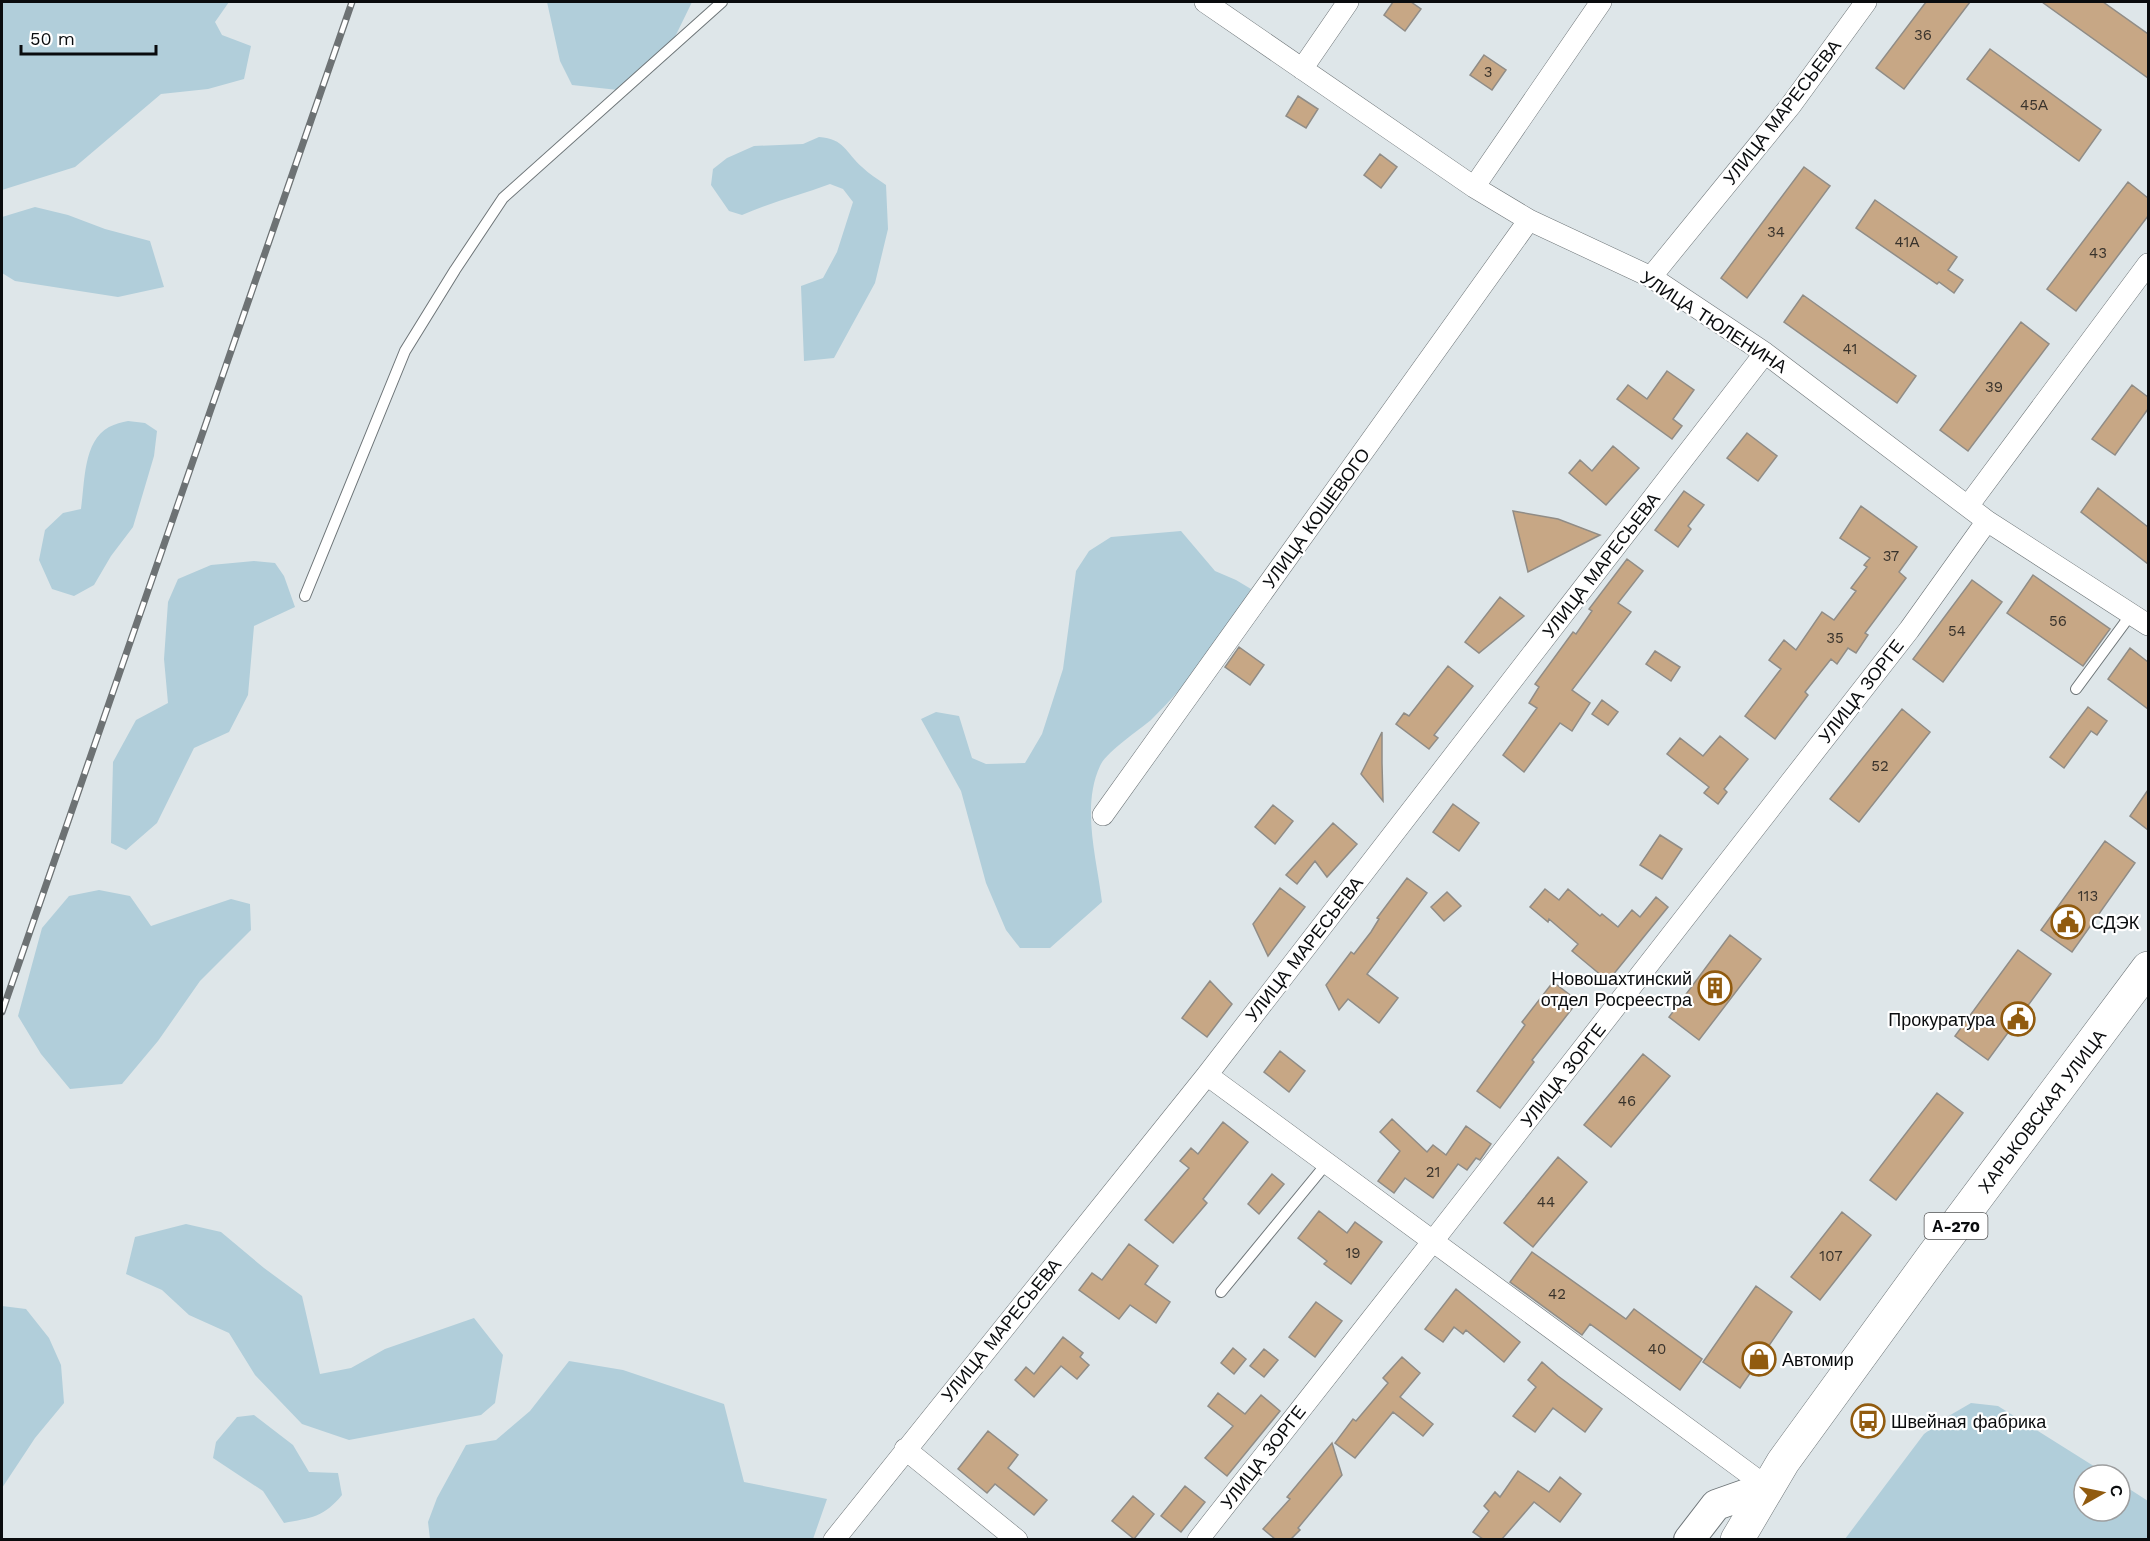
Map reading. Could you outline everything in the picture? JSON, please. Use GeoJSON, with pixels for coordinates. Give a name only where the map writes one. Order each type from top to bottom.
{"type":"FeatureCollection","features":[{"type":"Feature","properties":{"kind":"highway","name":"ХАРЬКОВСКАЯ УЛИЦА"},"geometry":{"type":"LineString","coordinates":[[1737,1539],[1767,1487],[1933,1256],[2148,968]]}},
{"type":"Feature","properties":{"kind":"main road"},"geometry":{"type":"LineString","coordinates":[[1689,1539],[1716,1505],[1767,1487]]}},
{"type":"Feature","properties":{"kind":"street","name":"УЛИЦА ТЮЛЕНИНА"},"geometry":{"type":"LineString","coordinates":[[1205,2],[1474,187],[1529,220],[1651,277],[1765,353],[1988,520],[2140,619]]}},
{"type":"Feature","properties":{"kind":"street"},"geometry":{"type":"LineString","coordinates":[[1302,69],[1348,2]]}},
{"type":"Feature","properties":{"kind":"street"},"geometry":{"type":"LineString","coordinates":[[1474,187],[1601,2]]}},
{"type":"Feature","properties":{"kind":"street","name":"УЛИЦА МАРЕСЬЕВА"},"geometry":{"type":"LineString","coordinates":[[1651,277],[1791,105],[1866,2]]}},
{"type":"Feature","properties":{"kind":"street","name":"УЛИЦА КОШЕВОГО"},"geometry":{"type":"LineString","coordinates":[[1103,815],[1529,220]]}},
{"type":"Feature","properties":{"kind":"street"},"geometry":{"type":"LineString","coordinates":[[1968,506],[2148,264]]}},
{"type":"Feature","properties":{"kind":"street","name":"УЛИЦА МАРЕСЬЕВА"},"geometry":{"type":"LineString","coordinates":[[834,1539],[1207,1075],[1765,353]]}},
{"type":"Feature","properties":{"kind":"street","name":"УЛИЦА ЗОРГЕ"},"geometry":{"type":"LineString","coordinates":[[1198,1539],[1909,630],[1988,520]]}},
{"type":"Feature","properties":{"kind":"street"},"geometry":{"type":"LineString","coordinates":[[1207,1075],[1767,1487]]}},
{"type":"Feature","properties":{"kind":"street"},"geometry":{"type":"LineString","coordinates":[[905,1449],[1017,1539]]}},
{"type":"Feature","properties":{"kind":"lane"},"geometry":{"type":"LineString","coordinates":[[305,596],[405,351],[503,198],[722,2]]}},
{"type":"Feature","properties":{"kind":"lane"},"geometry":{"type":"LineString","coordinates":[[2076,689],[2140,619]]}},
{"type":"Feature","properties":{"kind":"lane"},"geometry":{"type":"LineString","coordinates":[[1221,1292],[1326,1163]]}},
{"type":"Feature","properties":{"kind":"shaded area"},"geometry":{"type":"Polygon","coordinates":[[[2,2],[229,2],[215,22],[222,35],[251,46],[244,79],[208,89],[161,94],[75,167],[2,190],[2,2]]]}},
{"type":"Feature","properties":{"kind":"shaded area"},"geometry":{"type":"Polygon","coordinates":[[[547,2],[692,2],[673,41],[618,90],[572,85],[560,61],[547,2]]]}},
{"type":"Feature","properties":{"kind":"shaded area"},"geometry":{"type":"Polygon","coordinates":[[[819,137],[840,143],[865,170],[886,185],[888,229],[875,283],[834,358],[804,361],[801,286],[823,278],[837,252],[853,202],[843,189],[830,184],[742,215],[729,211],[711,185],[713,169],[727,158],[754,146],[803,144],[819,137]]]}},
{"type":"Feature","properties":{"kind":"shaded area"},"geometry":{"type":"Polygon","coordinates":[[[35,207],[150,241],[164,287],[118,297],[15,281],[2,273],[2,217],[35,207]]]}},
{"type":"Feature","properties":{"kind":"shaded area"},"geometry":{"type":"Polygon","coordinates":[[[128,421],[145,423],[157,431],[154,456],[133,527],[111,556],[94,585],[74,596],[52,589],[39,560],[45,530],[63,513],[81,509],[87,463],[94,442],[100,433],[109,427],[128,421]]]}},
{"type":"Feature","properties":{"kind":"shaded area"},"geometry":{"type":"Polygon","coordinates":[[[1181,531],[1215,571],[1251,589],[1230,625],[1193,674],[1151,720],[1115,748],[1100,766],[1094,782],[1091,816],[1102,902],[1050,948],[1020,948],[1006,930],[986,883],[961,791],[921,719],[936,712],[959,716],[972,758],[986,764],[1025,763],[1042,734],[1063,669],[1076,571],[1089,551],[1111,537],[1181,531]]]}},
{"type":"Feature","properties":{"kind":"shaded area"},"geometry":{"type":"Polygon","coordinates":[[[254,561],[275,563],[284,576],[295,607],[254,626],[248,695],[229,732],[194,748],[157,823],[126,850],[111,843],[113,762],[136,720],[168,703],[164,659],[168,602],[178,579],[211,565],[254,561]]]}},
{"type":"Feature","properties":{"kind":"shaded area"},"geometry":{"type":"Polygon","coordinates":[[[99,890],[130,896],[151,926],[231,899],[250,904],[251,930],[200,981],[158,1041],[122,1084],[70,1089],[41,1054],[18,1016],[42,928],[69,896],[99,890]]]}},
{"type":"Feature","properties":{"kind":"shaded area"},"geometry":{"type":"Polygon","coordinates":[[[186,1224],[221,1232],[302,1296],[320,1374],[351,1368],[385,1349],[474,1318],[503,1355],[495,1403],[481,1415],[349,1440],[302,1424],[255,1375],[229,1333],[189,1315],[162,1290],[126,1274],[135,1237],[186,1224]]]}},
{"type":"Feature","properties":{"kind":"shaded area"},"geometry":{"type":"Polygon","coordinates":[[[2,1306],[26,1309],[49,1338],[61,1365],[64,1403],[35,1438],[2,1488],[2,1306]]]}},
{"type":"Feature","properties":{"kind":"shaded area"},"geometry":{"type":"Polygon","coordinates":[[[569,1361],[623,1370],[724,1404],[744,1482],[827,1499],[813,1539],[430,1539],[428,1522],[437,1498],[466,1445],[496,1440],[530,1411],[569,1361]]]}},
{"type":"Feature","properties":{"kind":"shaded area"},"geometry":{"type":"Polygon","coordinates":[[[1971,1403],[1998,1406],[2089,1463],[2072,1463],[2072,1523],[2132,1523],[2132,1491],[2148,1501],[2148,1539],[1845,1539],[1924,1434],[1971,1403]]]}},
{"type":"Feature","properties":{"kind":"shaded area"},"geometry":{"type":"Polygon","coordinates":[[[254,1415],[293,1445],[309,1472],[338,1473],[342,1495],[329,1508],[309,1518],[284,1523],[263,1491],[213,1458],[216,1442],[237,1417],[254,1415]]]}},
{"type":"Feature","properties":{"kind":"building"},"geometry":{"type":"Polygon","coordinates":[[[1393,2],[1411,2],[1421,9],[1405,31],[1384,15],[1393,2]]]}},
{"type":"Feature","properties":{"kind":"building"},"geometry":{"type":"Polygon","coordinates":[[[1926,2],[1970,2],[1904,89],[1876,68],[1926,2]]]}},
{"type":"Feature","properties":{"kind":"building"},"geometry":{"type":"Polygon","coordinates":[[[2042,2],[2103,2],[2148,34],[2148,78],[2042,2]]]}},
{"type":"Feature","properties":{"kind":"building"},"geometry":{"type":"Polygon","coordinates":[[[1990,49],[2101,130],[2079,161],[1967,79],[1990,49]]]}},
{"type":"Feature","properties":{"kind":"building"},"geometry":{"type":"Polygon","coordinates":[[[1484,55],[1506,70],[1492,90],[1470,75],[1484,55]]]}},
{"type":"Feature","properties":{"kind":"building"},"geometry":{"type":"Polygon","coordinates":[[[1298,96],[1318,109],[1306,128],[1286,116],[1298,96]]]}},
{"type":"Feature","properties":{"kind":"building"},"geometry":{"type":"Polygon","coordinates":[[[1380,154],[1397,167],[1381,188],[1364,175],[1380,154]]]}},
{"type":"Feature","properties":{"kind":"building"},"geometry":{"type":"Polygon","coordinates":[[[1804,167],[1830,186],[1747,298],[1721,278],[1804,167]]]}},
{"type":"Feature","properties":{"kind":"building"},"geometry":{"type":"Polygon","coordinates":[[[2128,182],[2148,198],[2148,216],[2076,311],[2047,289],[2128,182]]]}},
{"type":"Feature","properties":{"kind":"building"},"geometry":{"type":"Polygon","coordinates":[[[1875,200],[1957,257],[1948,270],[1963,280],[1954,293],[1939,282],[1937,284],[1856,228],[1875,200]]]}},
{"type":"Feature","properties":{"kind":"building"},"geometry":{"type":"Polygon","coordinates":[[[1803,295],[1916,376],[1897,403],[1784,322],[1803,295]]]}},
{"type":"Feature","properties":{"kind":"building"},"geometry":{"type":"Polygon","coordinates":[[[2021,322],[2049,344],[1968,451],[1940,430],[2021,322]]]}},
{"type":"Feature","properties":{"kind":"building"},"geometry":{"type":"Polygon","coordinates":[[[1667,371],[1694,390],[1673,419],[1682,426],[1672,439],[1617,399],[1628,385],[1647,399],[1667,371]]]}},
{"type":"Feature","properties":{"kind":"building"},"geometry":{"type":"Polygon","coordinates":[[[2132,385],[2148,397],[2148,409],[2115,455],[2092,439],[2132,385]]]}},
{"type":"Feature","properties":{"kind":"building"},"geometry":{"type":"Polygon","coordinates":[[[1747,433],[1777,456],[1758,481],[1727,458],[1747,433]]]}},
{"type":"Feature","properties":{"kind":"building"},"geometry":{"type":"Polygon","coordinates":[[[1613,446],[1639,468],[1606,505],[1569,473],[1580,460],[1592,471],[1613,446]]]}},
{"type":"Feature","properties":{"kind":"building"},"geometry":{"type":"Polygon","coordinates":[[[2098,488],[2148,527],[2148,564],[2081,512],[2098,488]]]}},
{"type":"Feature","properties":{"kind":"building"},"geometry":{"type":"Polygon","coordinates":[[[1684,491],[1704,505],[1688,526],[1691,529],[1678,547],[1655,530],[1684,491]]]}},
{"type":"Feature","properties":{"kind":"building"},"geometry":{"type":"Polygon","coordinates":[[[1861,506],[1917,547],[1899,572],[1906,578],[1865,633],[1868,635],[1856,653],[1848,648],[1837,664],[1831,659],[1805,692],[1808,695],[1775,739],[1745,716],[1781,669],[1769,660],[1784,640],[1796,650],[1822,612],[1834,620],[1856,591],[1851,588],[1867,567],[1864,565],[1870,558],[1840,538],[1861,506]]]}},
{"type":"Feature","properties":{"kind":"building"},"geometry":{"type":"Polygon","coordinates":[[[1513,511],[1558,519],[1600,535],[1528,572],[1513,511]]]}},
{"type":"Feature","properties":{"kind":"building"},"geometry":{"type":"Polygon","coordinates":[[[1627,559],[1643,571],[1618,603],[1631,612],[1572,690],[1590,703],[1572,731],[1560,723],[1524,772],[1503,755],[1537,708],[1529,703],[1539,687],[1535,684],[1573,632],[1576,634],[1592,611],[1589,609],[1627,559]]]}},
{"type":"Feature","properties":{"kind":"building"},"geometry":{"type":"Polygon","coordinates":[[[2033,575],[2110,629],[2083,666],[2007,613],[2033,575]]]}},
{"type":"Feature","properties":{"kind":"building"},"geometry":{"type":"Polygon","coordinates":[[[1972,580],[2002,602],[1943,682],[1913,659],[1972,580]]]}},
{"type":"Feature","properties":{"kind":"building"},"geometry":{"type":"Polygon","coordinates":[[[1500,597],[1524,616],[1479,653],[1465,642],[1500,597]]]}},
{"type":"Feature","properties":{"kind":"building"},"geometry":{"type":"Polygon","coordinates":[[[1239,647],[1264,665],[1250,685],[1225,667],[1239,647]]]}},
{"type":"Feature","properties":{"kind":"building"},"geometry":{"type":"Polygon","coordinates":[[[2130,648],[2148,662],[2148,709],[2108,679],[2130,648]]]}},
{"type":"Feature","properties":{"kind":"building"},"geometry":{"type":"Polygon","coordinates":[[[1655,651],[1680,667],[1671,681],[1646,664],[1655,651]]]}},
{"type":"Feature","properties":{"kind":"building"},"geometry":{"type":"Polygon","coordinates":[[[1448,666],[1473,686],[1434,735],[1438,738],[1429,749],[1396,724],[1404,713],[1409,716],[1448,666]]]}},
{"type":"Feature","properties":{"kind":"building"},"geometry":{"type":"Polygon","coordinates":[[[1602,700],[1618,712],[1608,725],[1592,714],[1602,700]]]}},
{"type":"Feature","properties":{"kind":"building"},"geometry":{"type":"Polygon","coordinates":[[[2088,707],[2107,721],[2097,735],[2091,731],[2064,768],[2050,757],[2088,707]]]}},
{"type":"Feature","properties":{"kind":"building"},"geometry":{"type":"Polygon","coordinates":[[[1902,709],[1930,732],[1859,822],[1830,799],[1902,709]]]}},
{"type":"Feature","properties":{"kind":"building"},"geometry":{"type":"Polygon","coordinates":[[[1382,732],[1382,763],[1383,801],[1361,774],[1382,732]]]}},
{"type":"Feature","properties":{"kind":"building"},"geometry":{"type":"Polygon","coordinates":[[[1720,736],[1748,759],[1724,789],[1727,792],[1718,804],[1704,793],[1709,787],[1667,754],[1680,738],[1703,756],[1720,736]]]}},
{"type":"Feature","properties":{"kind":"building"},"geometry":{"type":"Polygon","coordinates":[[[2148,790],[2148,830],[2130,816],[2148,790]]]}},
{"type":"Feature","properties":{"kind":"building"},"geometry":{"type":"Polygon","coordinates":[[[1453,804],[1479,823],[1459,851],[1433,832],[1453,804]]]}},
{"type":"Feature","properties":{"kind":"building"},"geometry":{"type":"Polygon","coordinates":[[[1273,805],[1293,821],[1275,844],[1255,827],[1273,805]]]}},
{"type":"Feature","properties":{"kind":"building"},"geometry":{"type":"Polygon","coordinates":[[[1333,823],[1357,844],[1327,877],[1315,861],[1297,884],[1286,875],[1333,823]]]}},
{"type":"Feature","properties":{"kind":"building"},"geometry":{"type":"Polygon","coordinates":[[[1660,835],[1682,849],[1662,879],[1640,865],[1660,835]]]}},
{"type":"Feature","properties":{"kind":"building"},"geometry":{"type":"Polygon","coordinates":[[[2105,841],[2135,863],[2072,952],[2041,930],[2105,841]]]}},
{"type":"Feature","properties":{"kind":"building"},"geometry":{"type":"Polygon","coordinates":[[[1407,878],[1427,893],[1367,974],[1398,998],[1379,1023],[1348,999],[1339,1010],[1326,985],[1351,952],[1354,954],[1371,932],[1379,919],[1377,918],[1407,878]]]}},
{"type":"Feature","properties":{"kind":"building"},"geometry":{"type":"Polygon","coordinates":[[[1280,888],[1305,907],[1268,956],[1253,924],[1280,888]]]}},
{"type":"Feature","properties":{"kind":"building"},"geometry":{"type":"Polygon","coordinates":[[[1545,889],[1559,900],[1568,889],[1600,916],[1602,914],[1618,927],[1632,910],[1640,917],[1656,897],[1668,907],[1608,981],[1572,951],[1578,944],[1549,919],[1548,922],[1530,907],[1545,889]]]}},
{"type":"Feature","properties":{"kind":"building"},"geometry":{"type":"Polygon","coordinates":[[[1447,892],[1461,906],[1444,921],[1431,907],[1447,892]]]}},
{"type":"Feature","properties":{"kind":"building","name":"Новошахтинский отдел Росреестра"},"geometry":{"type":"Polygon","coordinates":[[[1730,935],[1761,959],[1699,1040],[1669,1017],[1730,935]]]}},
{"type":"Feature","properties":{"kind":"building"},"geometry":{"type":"Polygon","coordinates":[[[2018,950],[2051,974],[1988,1060],[1955,1036],[2018,950]]]}},
{"type":"Feature","properties":{"kind":"building"},"geometry":{"type":"Polygon","coordinates":[[[1210,981],[1232,1004],[1207,1037],[1182,1018],[1210,981]]]}},
{"type":"Feature","properties":{"kind":"building"},"geometry":{"type":"Polygon","coordinates":[[[1553,982],[1578,1001],[1532,1060],[1534,1062],[1500,1108],[1477,1091],[1525,1025],[1522,1022],[1553,982]]]}},
{"type":"Feature","properties":{"kind":"building"},"geometry":{"type":"Polygon","coordinates":[[[1280,1051],[1305,1071],[1289,1092],[1264,1072],[1280,1051]]]}},
{"type":"Feature","properties":{"kind":"building"},"geometry":{"type":"Polygon","coordinates":[[[1643,1054],[1670,1076],[1611,1147],[1584,1125],[1643,1054]]]}},
{"type":"Feature","properties":{"kind":"building"},"geometry":{"type":"Polygon","coordinates":[[[1937,1093],[1963,1113],[1896,1200],[1870,1180],[1937,1093]]]}},
{"type":"Feature","properties":{"kind":"building"},"geometry":{"type":"Polygon","coordinates":[[[1392,1119],[1427,1152],[1433,1145],[1446,1155],[1466,1126],[1491,1144],[1480,1160],[1476,1158],[1467,1170],[1458,1164],[1433,1198],[1405,1178],[1394,1193],[1378,1181],[1400,1151],[1380,1132],[1392,1119]]]}},
{"type":"Feature","properties":{"kind":"building"},"geometry":{"type":"Polygon","coordinates":[[[1223,1122],[1248,1142],[1203,1199],[1207,1203],[1173,1243],[1145,1220],[1189,1168],[1180,1161],[1191,1148],[1198,1154],[1223,1122]]]}},
{"type":"Feature","properties":{"kind":"building"},"geometry":{"type":"Polygon","coordinates":[[[1558,1157],[1587,1182],[1533,1247],[1504,1223],[1558,1157]]]}},
{"type":"Feature","properties":{"kind":"building"},"geometry":{"type":"Polygon","coordinates":[[[1272,1174],[1284,1184],[1259,1214],[1248,1204],[1272,1174]]]}},
{"type":"Feature","properties":{"kind":"building"},"geometry":{"type":"Polygon","coordinates":[[[1319,1211],[1347,1233],[1355,1222],[1382,1242],[1351,1284],[1324,1264],[1327,1261],[1298,1238],[1319,1211]]]}},
{"type":"Feature","properties":{"kind":"building"},"geometry":{"type":"Polygon","coordinates":[[[1842,1212],[1871,1235],[1820,1300],[1791,1277],[1842,1212]]]}},
{"type":"Feature","properties":{"kind":"building"},"geometry":{"type":"Polygon","coordinates":[[[1129,1244],[1158,1266],[1145,1284],[1170,1302],[1156,1323],[1130,1305],[1119,1319],[1079,1290],[1092,1273],[1102,1280],[1129,1244]]]}},
{"type":"Feature","properties":{"kind":"building"},"geometry":{"type":"Polygon","coordinates":[[[1532,1252],[1626,1319],[1634,1309],[1702,1359],[1680,1390],[1590,1324],[1582,1335],[1510,1282],[1532,1252]]]}},
{"type":"Feature","properties":{"kind":"building"},"geometry":{"type":"Polygon","coordinates":[[[1756,1286],[1792,1312],[1740,1388],[1703,1362],[1756,1286]]]}},
{"type":"Feature","properties":{"kind":"building"},"geometry":{"type":"Polygon","coordinates":[[[1456,1289],[1520,1342],[1504,1362],[1466,1330],[1463,1334],[1454,1327],[1443,1342],[1425,1329],[1456,1289]]]}},
{"type":"Feature","properties":{"kind":"building"},"geometry":{"type":"Polygon","coordinates":[[[1316,1302],[1342,1321],[1315,1357],[1289,1337],[1316,1302]]]}},
{"type":"Feature","properties":{"kind":"building"},"geometry":{"type":"Polygon","coordinates":[[[1063,1337],[1083,1353],[1080,1357],[1089,1365],[1077,1379],[1061,1366],[1034,1397],[1015,1380],[1026,1367],[1034,1374],[1063,1337]]]}},
{"type":"Feature","properties":{"kind":"building"},"geometry":{"type":"Polygon","coordinates":[[[1233,1348],[1246,1359],[1234,1374],[1221,1363],[1233,1348]]]}},
{"type":"Feature","properties":{"kind":"building"},"geometry":{"type":"Polygon","coordinates":[[[1264,1349],[1278,1360],[1264,1377],[1250,1366],[1264,1349]]]}},
{"type":"Feature","properties":{"kind":"building"},"geometry":{"type":"Polygon","coordinates":[[[1402,1357],[1420,1373],[1400,1397],[1433,1424],[1423,1436],[1393,1412],[1355,1458],[1335,1443],[1353,1419],[1356,1421],[1388,1383],[1383,1378],[1402,1357]]]}},
{"type":"Feature","properties":{"kind":"building"},"geometry":{"type":"Polygon","coordinates":[[[1542,1362],[1602,1409],[1585,1432],[1553,1408],[1535,1432],[1513,1416],[1536,1387],[1528,1380],[1542,1362]]]}},
{"type":"Feature","properties":{"kind":"building"},"geometry":{"type":"Polygon","coordinates":[[[1218,1393],[1245,1414],[1261,1395],[1280,1411],[1227,1476],[1205,1458],[1233,1426],[1208,1406],[1218,1393]]]}},
{"type":"Feature","properties":{"kind":"building"},"geometry":{"type":"Polygon","coordinates":[[[988,1431],[1018,1455],[1008,1468],[1047,1500],[1034,1515],[995,1484],[987,1493],[958,1469],[988,1431]]]}},
{"type":"Feature","properties":{"kind":"building"},"geometry":{"type":"Polygon","coordinates":[[[1332,1443],[1342,1475],[1291,1539],[1275,1539],[1263,1529],[1290,1499],[1287,1497],[1332,1443]]]}},
{"type":"Feature","properties":{"kind":"building"},"geometry":{"type":"Polygon","coordinates":[[[1518,1471],[1549,1492],[1560,1477],[1581,1494],[1560,1522],[1534,1502],[1502,1539],[1483,1539],[1473,1532],[1489,1511],[1484,1506],[1495,1492],[1500,1497],[1518,1471]]]}},
{"type":"Feature","properties":{"kind":"building"},"geometry":{"type":"Polygon","coordinates":[[[1185,1486],[1205,1502],[1181,1532],[1161,1516],[1185,1486]]]}},
{"type":"Feature","properties":{"kind":"building"},"geometry":{"type":"Polygon","coordinates":[[[1133,1496],[1154,1514],[1134,1539],[1112,1521],[1133,1496]]]}},
{"type":"Feature","properties":{"kind":"railway"},"geometry":{"type":"LineString","coordinates":[[2,1012],[352,2]]}},
{"type":"Feature","properties":{"kind":"place","name":"СДЭК"},"geometry":{"type":"Point","coordinates":[2068,922]}},
{"type":"Feature","properties":{"kind":"place","name":"Новошахтинский отдел Росреестра"},"geometry":{"type":"Point","coordinates":[1715,988]}},
{"type":"Feature","properties":{"kind":"place","name":"Прокуратура"},"geometry":{"type":"Point","coordinates":[2018,1019]}},
{"type":"Feature","properties":{"kind":"place","name":"Автомир"},"geometry":{"type":"Point","coordinates":[1759,1359]}},
{"type":"Feature","properties":{"kind":"place","name":"Швейная фабрика"},"geometry":{"type":"Point","coordinates":[1868,1421]}}]}
